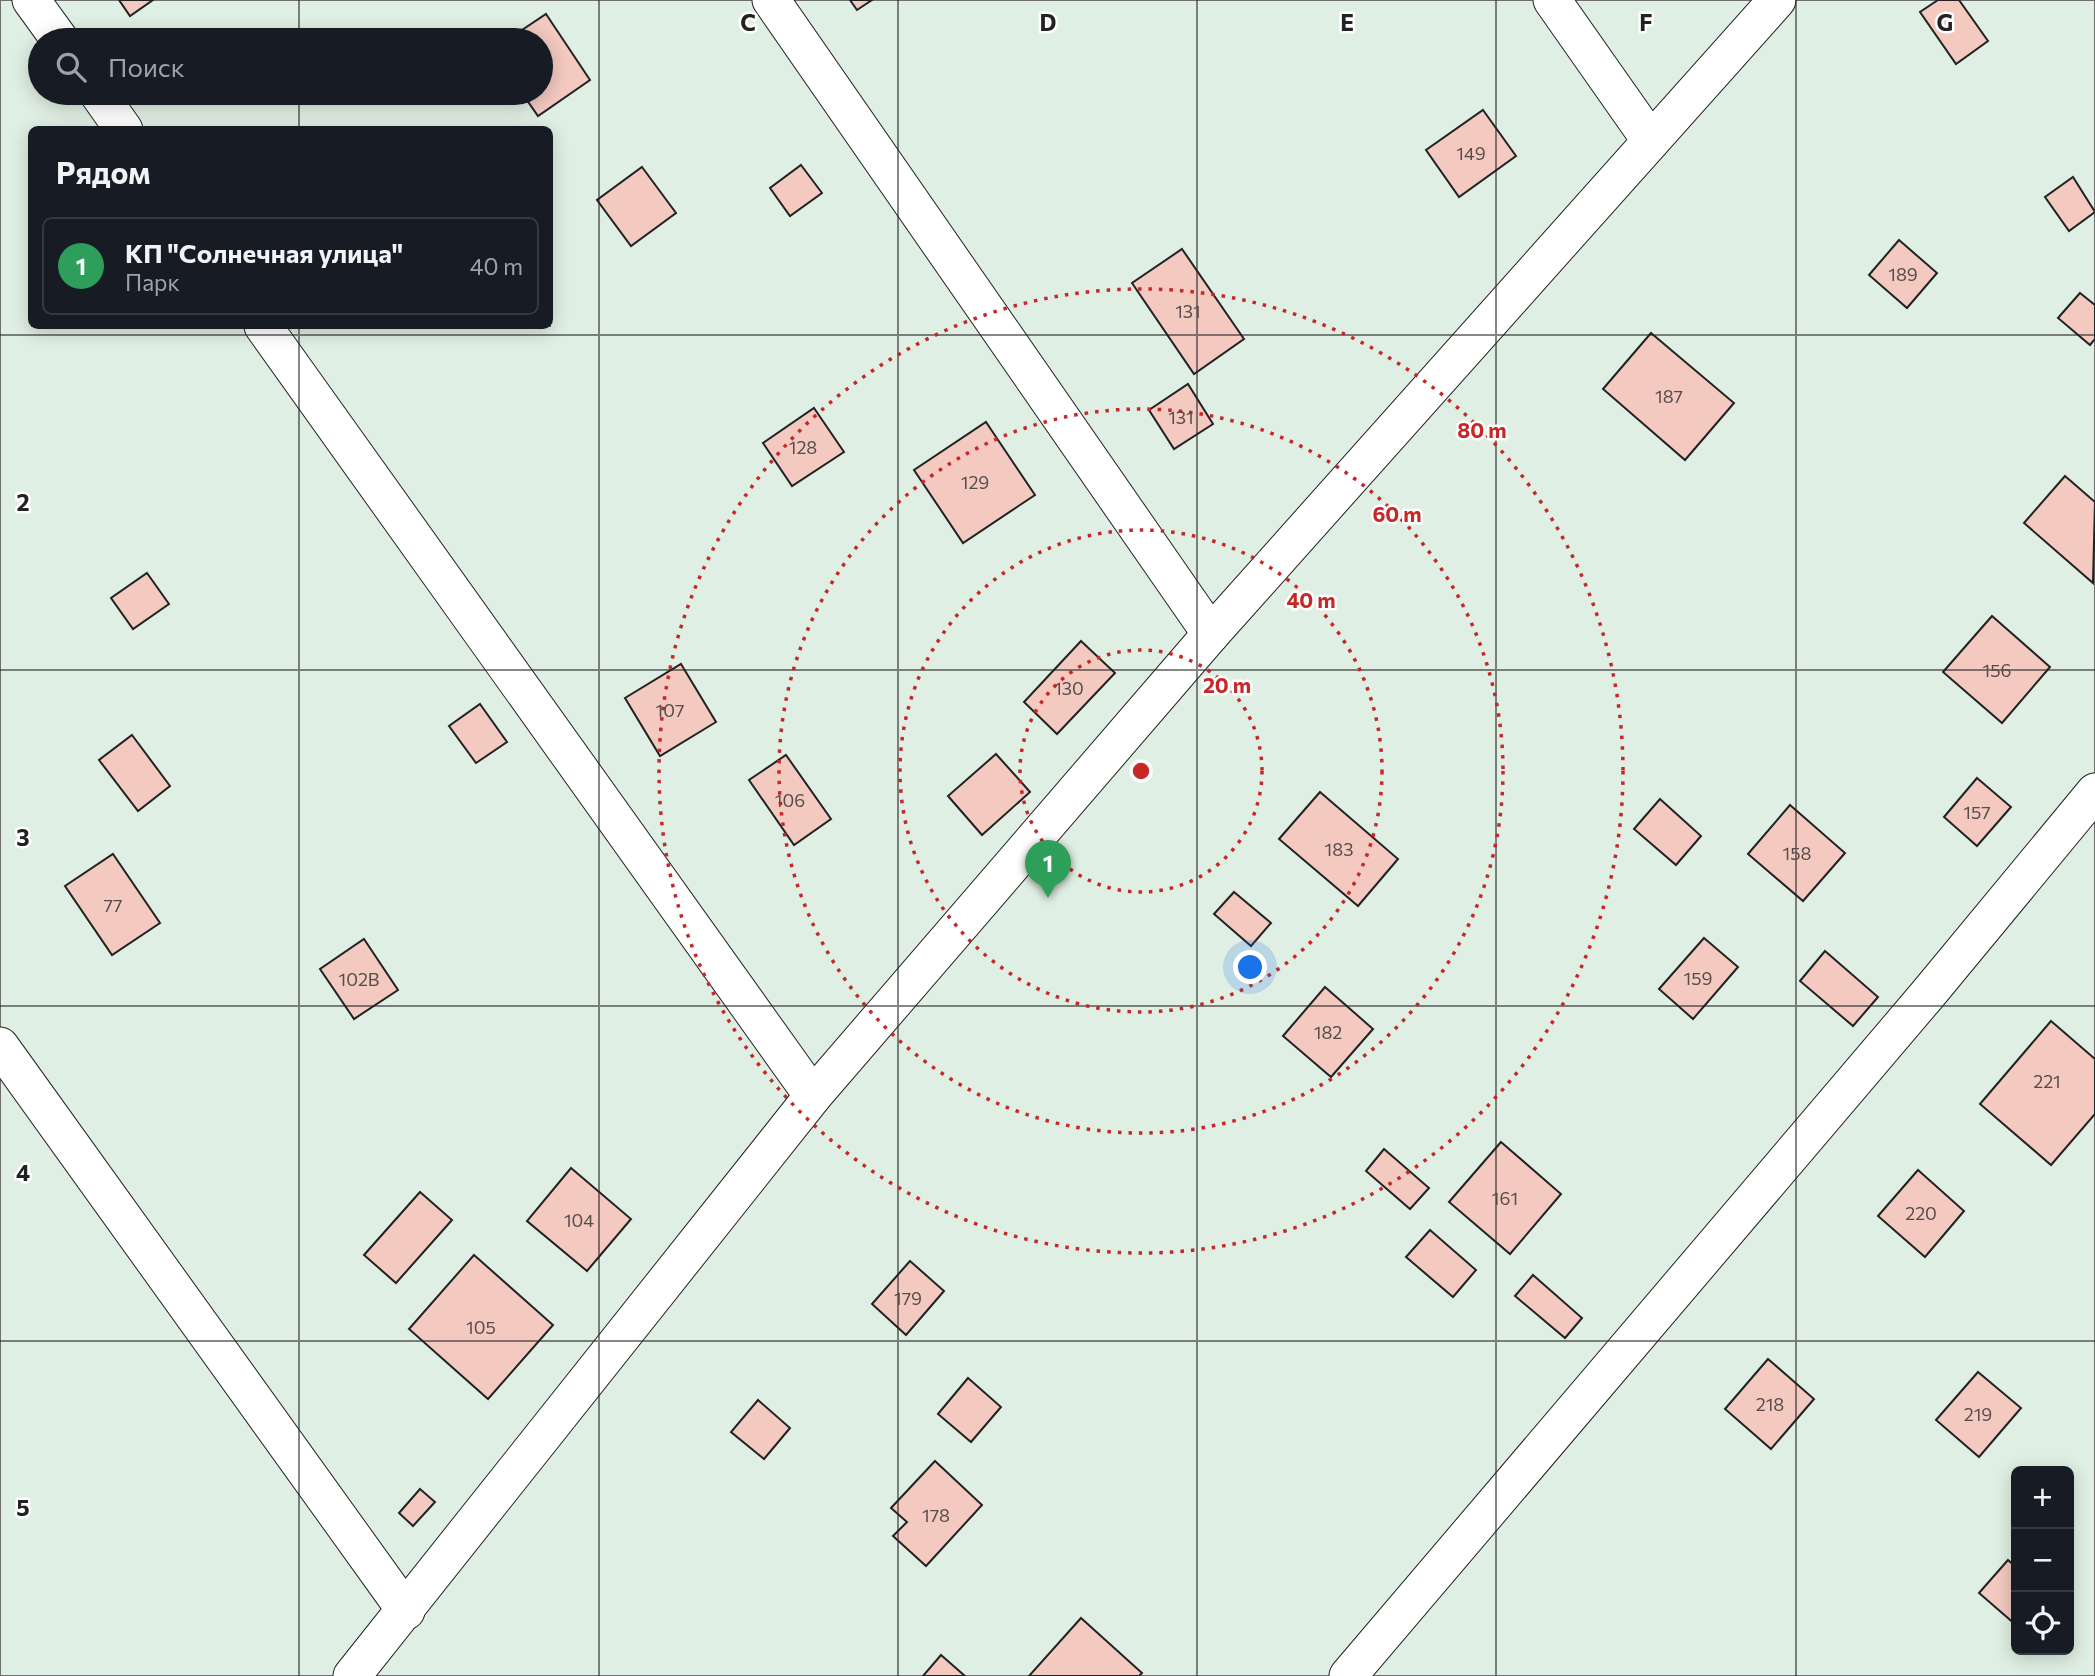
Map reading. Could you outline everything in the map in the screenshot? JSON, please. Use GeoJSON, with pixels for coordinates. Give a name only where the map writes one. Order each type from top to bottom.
{"type":"FeatureCollection","features":[{"type":"Feature","properties":{"kind":"street"},"geometry":{"type":"LineString","coordinates":[[32,0],[52,28]]}},
{"type":"Feature","properties":{"kind":"street"},"geometry":{"type":"LineString","coordinates":[[771,0],[1211,634]]}},
{"type":"Feature","properties":{"kind":"street"},"geometry":{"type":"LineString","coordinates":[[1552,0],[1651,141]]}},
{"type":"Feature","properties":{"kind":"street"},"geometry":{"type":"LineString","coordinates":[[352,1676],[813,1096],[1211,634],[1777,0]]}},
{"type":"Feature","properties":{"kind":"street"},"geometry":{"type":"LineString","coordinates":[[106,105],[121,126]]}},
{"type":"Feature","properties":{"kind":"street"},"geometry":{"type":"LineString","coordinates":[[266,329],[813,1096]]}},
{"type":"Feature","properties":{"kind":"street"},"geometry":{"type":"LineString","coordinates":[[1348,1676],[1928,994],[2095,792]]}},
{"type":"Feature","properties":{"kind":"street"},"geometry":{"type":"LineString","coordinates":[[0,1046],[406,1611]]}},
{"type":"Feature","properties":{"kind":"green space"},"geometry":{"type":"Polygon","coordinates":[[[0,0],[2095,0],[2095,1676],[0,1676],[0,0]]]}},
{"type":"Feature","properties":{"kind":"building"},"geometry":{"type":"Polygon","coordinates":[[[119,0],[153,0],[130,16],[119,0]]]}},
{"type":"Feature","properties":{"kind":"building"},"geometry":{"type":"Polygon","coordinates":[[[850,0],[872,0],[857,10],[850,0]]]}},
{"type":"Feature","properties":{"kind":"building"},"geometry":{"type":"Polygon","coordinates":[[[1938,0],[1959,0],[1988,41],[1956,64],[1920,12],[1938,0]]]}},
{"type":"Feature","properties":{"kind":"building"},"geometry":{"type":"Polygon","coordinates":[[[546,14],[590,80],[538,116],[530,105],[553,105],[553,28],[525,28],[546,14]]]}},
{"type":"Feature","properties":{"kind":"building"},"geometry":{"type":"Polygon","coordinates":[[[1483,110],[1516,156],[1459,197],[1426,150],[1483,110]]]}},
{"type":"Feature","properties":{"kind":"building"},"geometry":{"type":"Polygon","coordinates":[[[801,165],[822,193],[790,216],[770,188],[801,165]]]}},
{"type":"Feature","properties":{"kind":"building"},"geometry":{"type":"Polygon","coordinates":[[[642,167],[676,213],[631,246],[597,200],[642,167]]]}},
{"type":"Feature","properties":{"kind":"building"},"geometry":{"type":"Polygon","coordinates":[[[2073,177],[2095,212],[2069,231],[2045,197],[2073,177]]]}},
{"type":"Feature","properties":{"kind":"building"},"geometry":{"type":"Polygon","coordinates":[[[1899,240],[1937,273],[1907,308],[1869,275],[1899,240]]]}},
{"type":"Feature","properties":{"kind":"building"},"geometry":{"type":"Polygon","coordinates":[[[1182,249],[1244,339],[1194,374],[1132,283],[1182,249]]]}},
{"type":"Feature","properties":{"kind":"building"},"geometry":{"type":"Polygon","coordinates":[[[2080,293],[2095,305],[2095,339],[2090,345],[2058,318],[2080,293]]]}},
{"type":"Feature","properties":{"kind":"building"},"geometry":{"type":"Polygon","coordinates":[[[1651,333],[1734,403],[1685,460],[1603,389],[1651,333]]]}},
{"type":"Feature","properties":{"kind":"building"},"geometry":{"type":"Polygon","coordinates":[[[1188,384],[1213,424],[1174,449],[1149,410],[1188,384]]]}},
{"type":"Feature","properties":{"kind":"building"},"geometry":{"type":"Polygon","coordinates":[[[814,408],[844,452],[792,486],[763,443],[814,408]]]}},
{"type":"Feature","properties":{"kind":"building"},"geometry":{"type":"Polygon","coordinates":[[[986,422],[1035,495],[963,543],[914,470],[986,422]]]}},
{"type":"Feature","properties":{"kind":"building"},"geometry":{"type":"Polygon","coordinates":[[[2065,476],[2095,502],[2093,583],[2024,523],[2065,476]]]}},
{"type":"Feature","properties":{"kind":"building"},"geometry":{"type":"Polygon","coordinates":[[[147,573],[169,604],[133,629],[111,598],[147,573]]]}},
{"type":"Feature","properties":{"kind":"building"},"geometry":{"type":"Polygon","coordinates":[[[1992,616],[2050,667],[2002,723],[1943,672],[1992,616]]]}},
{"type":"Feature","properties":{"kind":"building"},"geometry":{"type":"Polygon","coordinates":[[[1081,641],[1115,673],[1057,734],[1024,702],[1081,641]]]}},
{"type":"Feature","properties":{"kind":"building"},"geometry":{"type":"Polygon","coordinates":[[[681,664],[716,722],[660,756],[625,698],[681,664]]]}},
{"type":"Feature","properties":{"kind":"building"},"geometry":{"type":"Polygon","coordinates":[[[480,704],[507,742],[476,763],[449,726],[480,704]]]}},
{"type":"Feature","properties":{"kind":"building"},"geometry":{"type":"Polygon","coordinates":[[[132,735],[170,786],[138,811],[99,760],[132,735]]]}},
{"type":"Feature","properties":{"kind":"building"},"geometry":{"type":"Polygon","coordinates":[[[996,754],[1030,792],[982,835],[948,796],[996,754]]]}},
{"type":"Feature","properties":{"kind":"building"},"geometry":{"type":"Polygon","coordinates":[[[786,755],[831,819],[794,845],[749,780],[786,755]]]}},
{"type":"Feature","properties":{"kind":"building"},"geometry":{"type":"Polygon","coordinates":[[[1977,778],[2011,807],[1977,846],[1944,817],[1977,778]]]}},
{"type":"Feature","properties":{"kind":"building"},"geometry":{"type":"Polygon","coordinates":[[[1320,792],[1398,859],[1358,906],[1279,839],[1320,792]]]}},
{"type":"Feature","properties":{"kind":"building"},"geometry":{"type":"Polygon","coordinates":[[[1660,799],[1701,836],[1676,865],[1634,829],[1660,799]]]}},
{"type":"Feature","properties":{"kind":"building"},"geometry":{"type":"Polygon","coordinates":[[[1790,805],[1845,853],[1803,901],[1748,854],[1790,805]]]}},
{"type":"Feature","properties":{"kind":"building"},"geometry":{"type":"Polygon","coordinates":[[[113,854],[160,923],[112,955],[65,886],[113,854]]]}},
{"type":"Feature","properties":{"kind":"building"},"geometry":{"type":"Polygon","coordinates":[[[1234,892],[1271,923],[1251,946],[1214,914],[1234,892]]]}},
{"type":"Feature","properties":{"kind":"building"},"geometry":{"type":"Polygon","coordinates":[[[1704,938],[1738,967],[1693,1019],[1659,989],[1704,938]]]}},
{"type":"Feature","properties":{"kind":"building"},"geometry":{"type":"Polygon","coordinates":[[[364,939],[398,990],[354,1019],[320,969],[364,939]]]}},
{"type":"Feature","properties":{"kind":"building"},"geometry":{"type":"Polygon","coordinates":[[[1825,951],[1878,997],[1853,1026],[1800,981],[1825,951]]]}},
{"type":"Feature","properties":{"kind":"building"},"geometry":{"type":"Polygon","coordinates":[[[1325,987],[1373,1029],[1331,1077],[1283,1036],[1325,987]]]}},
{"type":"Feature","properties":{"kind":"building"},"geometry":{"type":"Polygon","coordinates":[[[2051,1021],[2095,1059],[2095,1114],[2051,1165],[1980,1104],[2051,1021]]]}},
{"type":"Feature","properties":{"kind":"building"},"geometry":{"type":"Polygon","coordinates":[[[1501,1142],[1561,1194],[1510,1254],[1449,1202],[1501,1142]]]}},
{"type":"Feature","properties":{"kind":"building"},"geometry":{"type":"Polygon","coordinates":[[[1384,1149],[1429,1188],[1410,1209],[1366,1171],[1384,1149]]]}},
{"type":"Feature","properties":{"kind":"building"},"geometry":{"type":"Polygon","coordinates":[[[571,1168],[631,1219],[587,1271],[527,1221],[571,1168]]]}},
{"type":"Feature","properties":{"kind":"building"},"geometry":{"type":"Polygon","coordinates":[[[1918,1170],[1964,1211],[1925,1257],[1878,1216],[1918,1170]]]}},
{"type":"Feature","properties":{"kind":"building"},"geometry":{"type":"Polygon","coordinates":[[[420,1192],[452,1220],[396,1283],[364,1255],[420,1192]]]}},
{"type":"Feature","properties":{"kind":"building"},"geometry":{"type":"Polygon","coordinates":[[[1430,1230],[1476,1270],[1453,1297],[1406,1257],[1430,1230]]]}},
{"type":"Feature","properties":{"kind":"building"},"geometry":{"type":"Polygon","coordinates":[[[474,1255],[553,1325],[488,1399],[409,1329],[474,1255]]]}},
{"type":"Feature","properties":{"kind":"building"},"geometry":{"type":"Polygon","coordinates":[[[910,1261],[944,1291],[906,1335],[872,1304],[910,1261]]]}},
{"type":"Feature","properties":{"kind":"building"},"geometry":{"type":"Polygon","coordinates":[[[1533,1275],[1582,1318],[1565,1338],[1515,1296],[1533,1275]]]}},
{"type":"Feature","properties":{"kind":"building"},"geometry":{"type":"Polygon","coordinates":[[[1768,1359],[1814,1399],[1771,1449],[1725,1409],[1768,1359]]]}},
{"type":"Feature","properties":{"kind":"building"},"geometry":{"type":"Polygon","coordinates":[[[1978,1372],[2021,1408],[1979,1457],[1936,1420],[1978,1372]]]}},
{"type":"Feature","properties":{"kind":"building"},"geometry":{"type":"Polygon","coordinates":[[[968,1378],[1001,1407],[971,1442],[938,1414],[968,1378]]]}},
{"type":"Feature","properties":{"kind":"building"},"geometry":{"type":"Polygon","coordinates":[[[758,1400],[790,1428],[764,1459],[731,1432],[758,1400]]]}},
{"type":"Feature","properties":{"kind":"building"},"geometry":{"type":"Polygon","coordinates":[[[935,1461],[982,1505],[926,1566],[893,1536],[907,1522],[891,1508],[935,1461]]]}},
{"type":"Feature","properties":{"kind":"building"},"geometry":{"type":"Polygon","coordinates":[[[420,1489],[435,1502],[413,1526],[399,1513],[420,1489]]]}},
{"type":"Feature","properties":{"kind":"building"},"geometry":{"type":"Polygon","coordinates":[[[2008,1560],[2011,1563],[2011,1621],[1979,1593],[2008,1560]]]}},
{"type":"Feature","properties":{"kind":"building"},"geometry":{"type":"Polygon","coordinates":[[[1081,1618],[1142,1673],[1139,1676],[1029,1676],[1081,1618]]]}},
{"type":"Feature","properties":{"kind":"building"},"geometry":{"type":"Polygon","coordinates":[[[941,1655],[965,1676],[923,1676],[941,1655]]]}},
{"type":"Feature","properties":{"kind":"place","name":"КП \"Солнечная улица\""},"geometry":{"type":"Point","coordinates":[1048,898]}}]}
